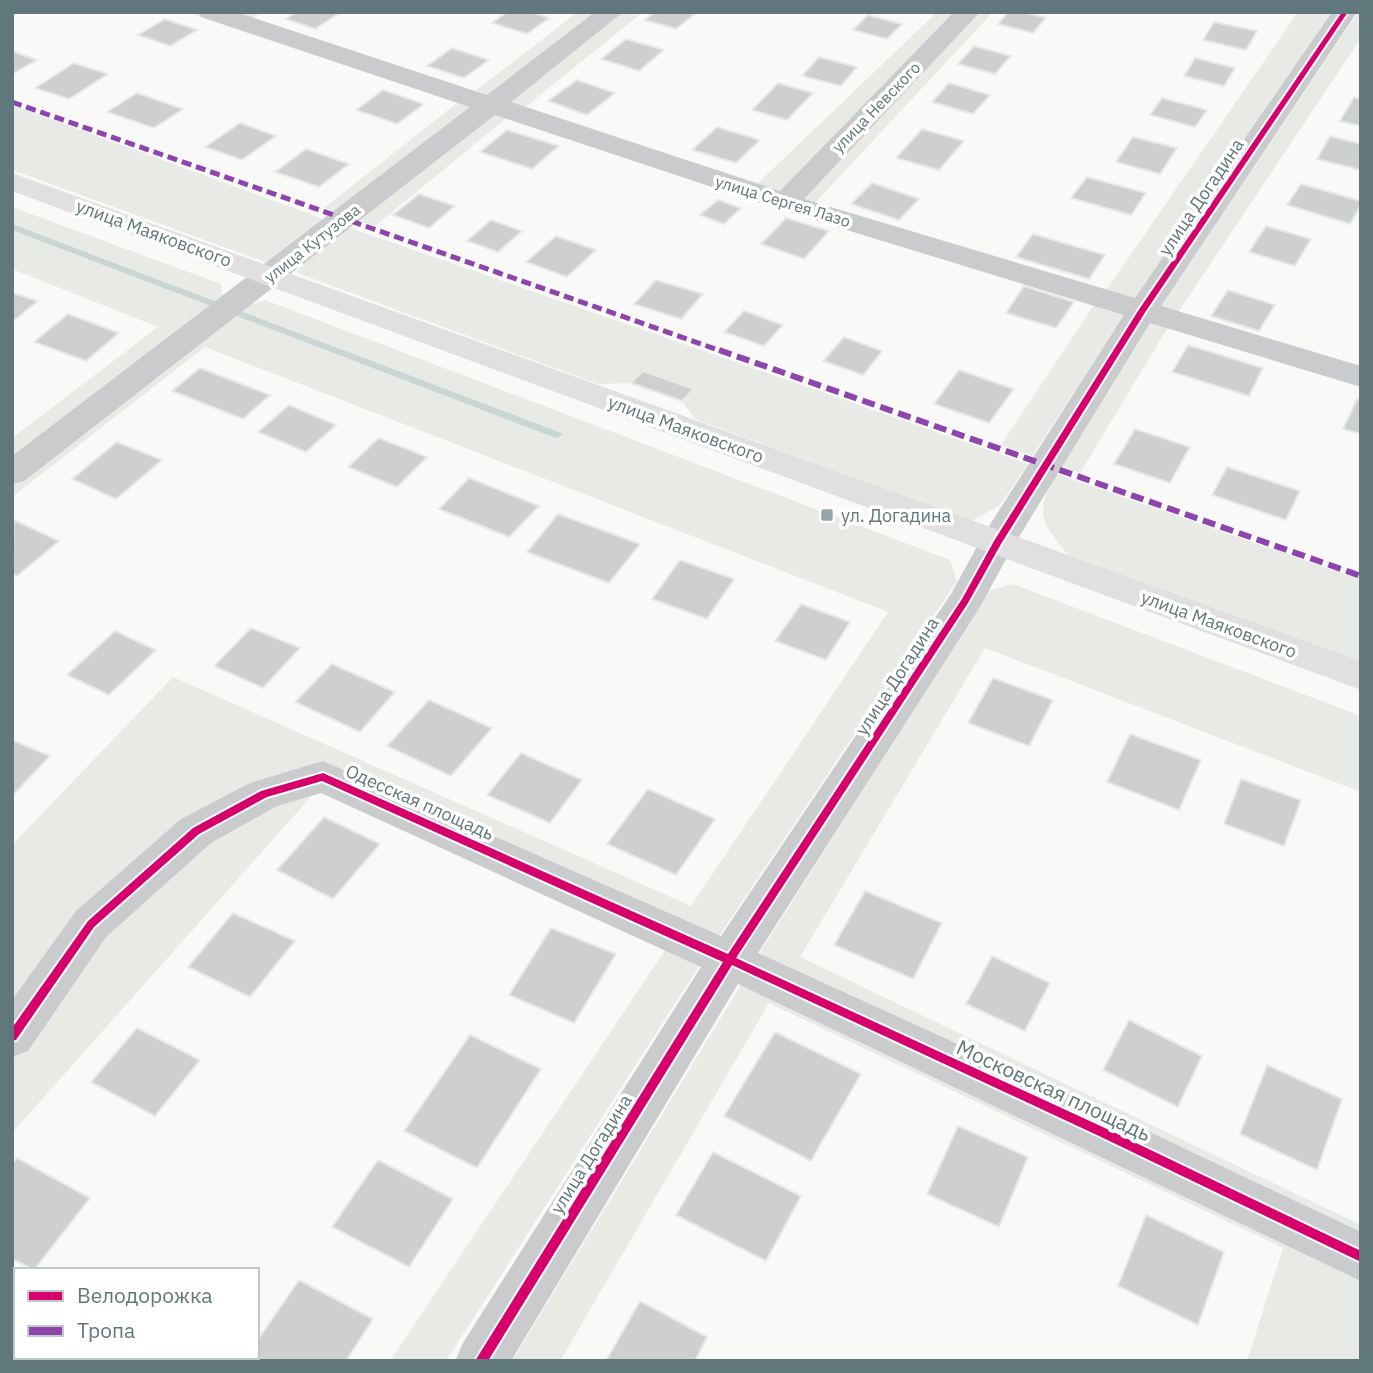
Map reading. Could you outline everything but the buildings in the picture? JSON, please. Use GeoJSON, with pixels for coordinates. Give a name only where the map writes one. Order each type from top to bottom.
{"type":"FeatureCollection","features":[{"type":"Feature","properties":{"kind":"main road","name":"улица Маяковского"},"geometry":{"type":"LineString","coordinates":[[12,181],[1361,676]]}},
{"type":"Feature","properties":{"kind":"street","name":"улица Кутузова"},"geometry":{"type":"LineString","coordinates":[[12,473],[611,12]]}},
{"type":"Feature","properties":{"kind":"street","name":"улица Невского"},"geometry":{"type":"LineString","coordinates":[[785,202],[968,12]]}},
{"type":"Feature","properties":{"kind":"street","name":"улица Догадина"},"geometry":{"type":"LineString","coordinates":[[481,1361],[730,958],[965,601],[997,543],[1142,311],[1345,12]]}},
{"type":"Feature","properties":{"kind":"street","name":"улица Сергея Лазо"},"geometry":{"type":"LineString","coordinates":[[225,14],[488,106],[785,202],[1361,377]]}},
{"type":"Feature","properties":{"kind":"street","name":"Одесская площадь"},"geometry":{"type":"LineString","coordinates":[[12,1037],[90,924],[196,831],[264,794],[323,777],[730,958]]}},
{"type":"Feature","properties":{"kind":"street","name":"Московская площадь"},"geometry":{"type":"LineString","coordinates":[[730,958],[1161,1159],[1361,1258]]}},
{"type":"Feature","properties":{"kind":"shaded area"},"geometry":{"type":"Polygon","coordinates":[[[187,12],[199,12],[477,107],[339,213],[324,208],[457,103],[187,12]]]}},
{"type":"Feature","properties":{"kind":"shaded area"},"geometry":{"type":"Polygon","coordinates":[[[242,12],[262,12],[253,18],[474,92],[578,12],[602,12],[484,101],[235,17],[242,12]]]}},
{"type":"Feature","properties":{"kind":"shaded area"},"geometry":{"type":"Polygon","coordinates":[[[618,12],[643,12],[524,108],[758,183],[937,12],[961,12],[781,197],[497,105],[618,12]]]}},
{"type":"Feature","properties":{"kind":"shaded area"},"geometry":{"type":"Polygon","coordinates":[[[974,12],[993,12],[815,203],[1105,292],[1298,12],[1334,12],[1132,304],[794,201],[974,12]]]}},
{"type":"Feature","properties":{"kind":"shaded area"},"geometry":{"type":"Polygon","coordinates":[[[1358,12],[1361,12],[1361,38],[1175,317],[1157,311],[1358,12]]]}},
{"type":"Feature","properties":{"kind":"shaded area"},"geometry":{"type":"Polygon","coordinates":[[[12,105],[329,221],[289,253],[265,262],[12,170],[12,105]]]}},
{"type":"Feature","properties":{"kind":"shaded area"},"geometry":{"type":"Polygon","coordinates":[[[490,110],[509,116],[375,226],[352,218],[490,110]]]}},
{"type":"Feature","properties":{"kind":"shaded area"},"geometry":{"type":"Polygon","coordinates":[[[12,207],[221,284],[224,303],[12,461],[12,438],[158,327],[12,269],[12,207]]]}},
{"type":"Feature","properties":{"kind":"shaded area"},"geometry":{"type":"Polygon","coordinates":[[[345,226],[1028,464],[1000,505],[972,521],[695,419],[682,401],[693,388],[643,371],[631,383],[598,384],[297,273],[303,260],[345,226]]]}},
{"type":"Feature","properties":{"kind":"shaded area"},"geometry":{"type":"Polygon","coordinates":[[[265,300],[950,560],[957,581],[703,960],[446,1361],[390,1361],[665,950],[317,790],[12,1133],[12,845],[173,677],[691,906],[888,612],[205,347],[12,497],[12,485],[238,309],[265,300]]]}},
{"type":"Feature","properties":{"kind":"shaded area"},"geometry":{"type":"Polygon","coordinates":[[[1096,302],[1127,311],[1032,456],[1001,445],[1096,302]]]}},
{"type":"Feature","properties":{"kind":"shaded area"},"geometry":{"type":"Polygon","coordinates":[[[1152,319],[1170,324],[1080,473],[1059,466],[1152,319]]]}},
{"type":"Feature","properties":{"kind":"shaded area"},"geometry":{"type":"Polygon","coordinates":[[[1054,473],[1361,580],[1361,661],[1068,555],[1051,533],[1044,517],[1045,499],[1054,473]]]}},
{"type":"Feature","properties":{"kind":"shaded area"},"geometry":{"type":"Polygon","coordinates":[[[1013,584],[1361,716],[1361,792],[985,648],[800,957],[1361,1225],[1361,1244],[758,956],[988,591],[1013,584]]]}},
{"type":"Feature","properties":{"kind":"shaded area"},"geometry":{"type":"Polygon","coordinates":[[[745,978],[1361,1271],[1361,1361],[1247,1361],[1283,1248],[769,1003],[560,1361],[512,1361],[745,978]]]}},
{"type":"Feature","properties":{"kind":"waterway"},"geometry":{"type":"LineString","coordinates":[[12,227],[557,435]]}},
{"type":"Feature","properties":{"kind":"marked path"},"geometry":{"type":"LineString","coordinates":[[12,102],[1361,576]]}},
{"type":"Feature","properties":{"kind":"cycle path"},"geometry":{"type":"LineString","coordinates":[[481,1361],[731,958],[965,601],[997,543],[1142,311],[1345,12]]}},
{"type":"Feature","properties":{"kind":"cycle path"},"geometry":{"type":"LineString","coordinates":[[12,1037],[91,924],[196,831],[264,794],[323,777],[844,1012],[1361,1257]]}},
{"type":"Feature","properties":{"kind":"place","name":"ул. Догадина"},"geometry":{"type":"Point","coordinates":[827,515]}}]}
